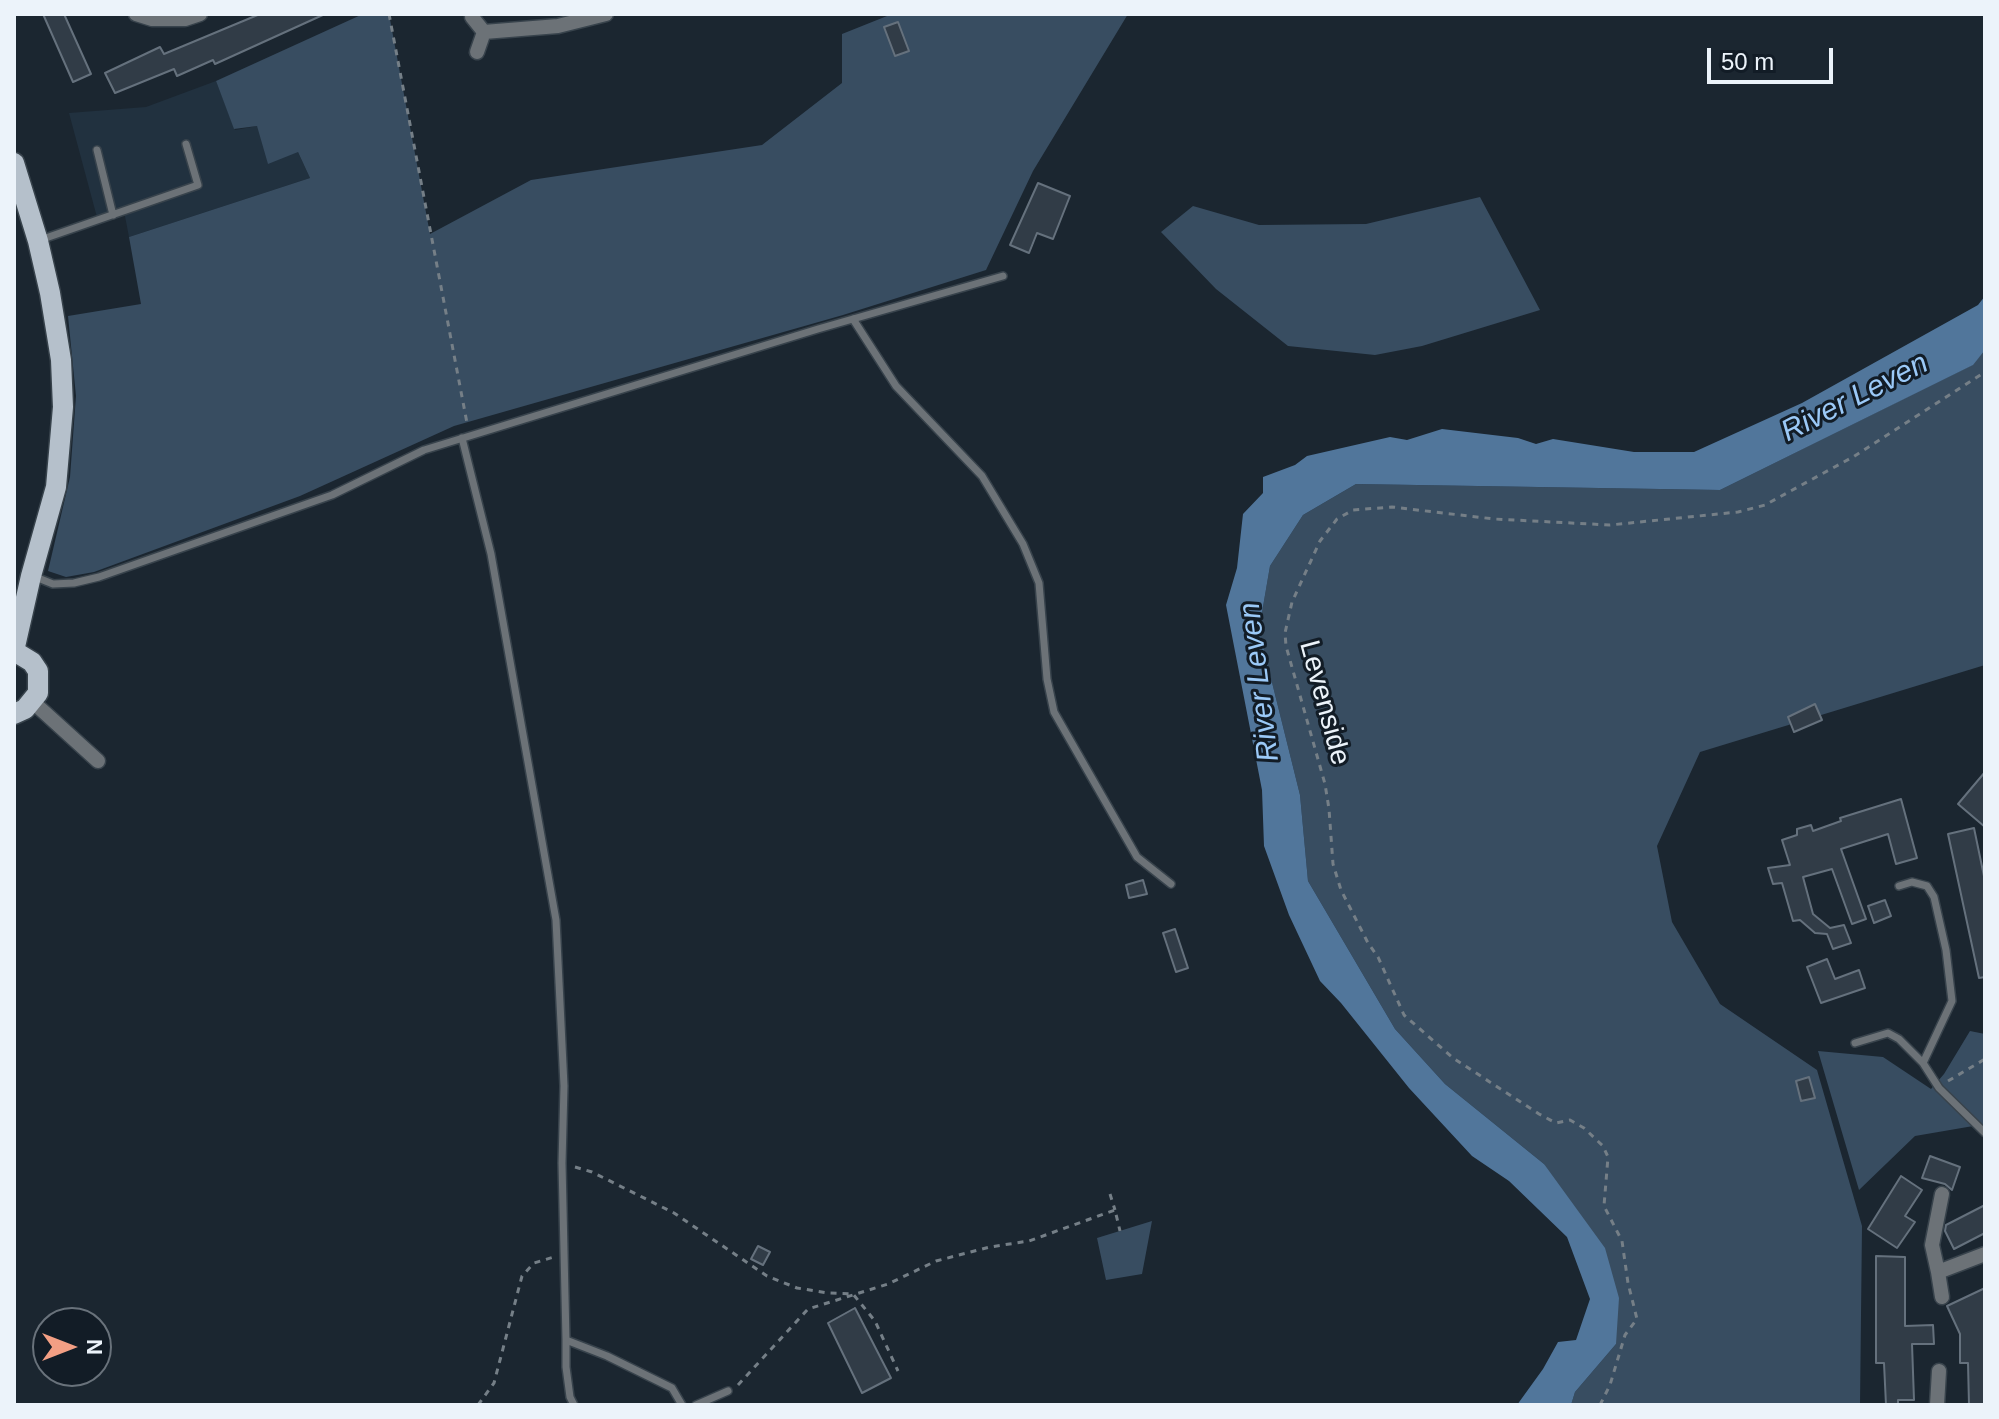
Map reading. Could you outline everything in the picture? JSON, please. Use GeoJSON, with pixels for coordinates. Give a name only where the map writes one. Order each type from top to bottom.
{"type":"FeatureCollection","features":[{"type":"Feature","properties":{"kind":"main road"},"geometry":{"type":"LineString","coordinates":[[14,163],[50,293],[61,360],[63,407],[56,487],[14,651],[32,662],[38,671],[38,693],[33,702],[14,714]]}},
{"type":"Feature","properties":{"kind":"street"},"geometry":{"type":"LineString","coordinates":[[136,14],[152,19],[185,19],[200,14]]}},
{"type":"Feature","properties":{"kind":"street"},"geometry":{"type":"LineString","coordinates":[[484,32],[558,26],[606,14]]}},
{"type":"Feature","properties":{"kind":"street"},"geometry":{"type":"LineString","coordinates":[[472,17],[484,32]]}},
{"type":"Feature","properties":{"kind":"street"},"geometry":{"type":"LineString","coordinates":[[477,52],[484,32]]}},
{"type":"Feature","properties":{"kind":"street"},"geometry":{"type":"LineString","coordinates":[[33,702],[98,761]]}},
{"type":"Feature","properties":{"kind":"street"},"geometry":{"type":"LineString","coordinates":[[1942,1194],[1932,1245],[1942,1297]]}},
{"type":"Feature","properties":{"kind":"street"},"geometry":{"type":"LineString","coordinates":[[1938,1272],[1985,1254]]}},
{"type":"Feature","properties":{"kind":"street"},"geometry":{"type":"LineString","coordinates":[[1937,1405],[1939,1371]]}},
{"type":"Feature","properties":{"kind":"lane"},"geometry":{"type":"LineString","coordinates":[[38,241],[198,185],[186,144]]}},
{"type":"Feature","properties":{"kind":"lane"},"geometry":{"type":"LineString","coordinates":[[97,150],[113,215]]}},
{"type":"Feature","properties":{"kind":"lane"},"geometry":{"type":"LineString","coordinates":[[31,576],[53,584],[99,577],[332,495],[424,450],[1003,276]]}},
{"type":"Feature","properties":{"kind":"lane"},"geometry":{"type":"LineString","coordinates":[[853,319],[896,386],[982,476],[1023,544],[1039,583],[1047,679],[1054,712],[1137,857],[1171,884]]}},
{"type":"Feature","properties":{"kind":"lane"},"geometry":{"type":"LineString","coordinates":[[466,437],[491,554],[556,920],[564,1086],[562,1163],[566,1367],[574,1405]]}},
{"type":"Feature","properties":{"kind":"lane"},"geometry":{"type":"LineString","coordinates":[[1899,886],[1912,882],[1927,886],[1934,897],[1946,950],[1952,1001],[1923,1063]]}},
{"type":"Feature","properties":{"kind":"lane"},"geometry":{"type":"LineString","coordinates":[[1855,1043],[1888,1033],[1899,1039],[1923,1063],[1939,1088],[1985,1133]]}},
{"type":"Feature","properties":{"kind":"lane"},"geometry":{"type":"LineString","coordinates":[[566,1340],[672,1388],[682,1405]]}},
{"type":"Feature","properties":{"kind":"lane"},"geometry":{"type":"LineString","coordinates":[[696,1405],[728,1391]]}},
{"type":"Feature","properties":{"kind":"path"},"geometry":{"type":"LineString","coordinates":[[389,14],[466,437]]}},
{"type":"Feature","properties":{"kind":"path","name":"Levenside"},"geometry":{"type":"LineString","coordinates":[[1600,1405],[1610,1385],[1625,1335],[1637,1319],[1622,1241],[1604,1206],[1608,1157],[1603,1146],[1584,1128],[1570,1120],[1556,1123],[1539,1114],[1453,1058],[1404,1015],[1378,957],[1341,890],[1333,864],[1325,784],[1286,646],[1285,633],[1292,602],[1320,541],[1337,519],[1353,510],[1392,507],[1494,519],[1610,525],[1738,512],[1765,505],[1853,457],[1985,372]]}},
{"type":"Feature","properties":{"kind":"path"},"geometry":{"type":"LineString","coordinates":[[1939,1088],[1985,1059]]}},
{"type":"Feature","properties":{"kind":"path"},"geometry":{"type":"LineString","coordinates":[[562,1163],[592,1172],[648,1199],[767,1276],[797,1288],[853,1294],[875,1321],[898,1371]]}},
{"type":"Feature","properties":{"kind":"path"},"geometry":{"type":"LineString","coordinates":[[1110,1194],[1120,1231]]}},
{"type":"Feature","properties":{"kind":"path"},"geometry":{"type":"LineString","coordinates":[[728,1391],[744,1382],[808,1309],[888,1284],[936,1261],[1029,1241],[1115,1210]]}},
{"type":"Feature","properties":{"kind":"path"},"geometry":{"type":"LineString","coordinates":[[478,1405],[494,1383],[522,1276],[534,1263],[564,1254]]}},
{"type":"Feature","properties":{"kind":"shaded area"},"geometry":{"type":"Polygon","coordinates":[[[363,14],[389,14],[430,234],[531,180],[762,145],[842,83],[842,34],[892,14],[1128,14],[1033,171],[986,270],[843,315],[454,426],[300,496],[94,572],[66,577],[48,571],[70,477],[76,396],[68,316],[141,304],[129,237],[310,178],[298,152],[268,164],[257,126],[234,129],[216,81],[363,14]]]}},
{"type":"Feature","properties":{"kind":"shaded area"},"geometry":{"type":"Polygon","coordinates":[[[216,81],[235,130],[257,126],[298,152],[310,178],[129,237],[124,211],[98,221],[69,113],[146,107],[216,81]]]}},
{"type":"Feature","properties":{"kind":"shaded area"},"geometry":{"type":"Polygon","coordinates":[[[1480,197],[1540,310],[1422,346],[1375,355],[1288,346],[1216,289],[1161,232],[1193,206],[1259,225],[1366,224],[1480,197]]]}},
{"type":"Feature","properties":{"kind":"shaded area"},"geometry":{"type":"Polygon","coordinates":[[[1985,350],[1985,665],[1700,752],[1657,846],[1672,922],[1720,1004],[1817,1070],[1862,1226],[1860,1405],[1571,1405],[1575,1392],[1616,1344],[1544,1164],[1445,1084],[1395,1029],[1308,881],[1300,795],[1259,630],[1270,566],[1303,515],[1356,484],[1720,490],[1972,365],[1985,350]]]}},
{"type":"Feature","properties":{"kind":"shaded area"},"geometry":{"type":"Polygon","coordinates":[[[1970,1031],[1985,1034],[1985,1124],[1915,1136],[1859,1190],[1818,1051],[1883,1057],[1931,1089],[1944,1074],[1970,1031]]]}},
{"type":"Feature","properties":{"kind":"shaded area"},"geometry":{"type":"Polygon","coordinates":[[[1152,1221],[1142,1274],[1106,1280],[1097,1238],[1152,1221]]]}},
{"type":"Feature","properties":{"kind":"water","name":"River Leven"},"geometry":{"type":"Polygon","coordinates":[[[1985,296],[1985,350],[1973,365],[1720,490],[1356,484],[1303,515],[1270,566],[1259,630],[1300,795],[1308,881],[1395,1029],[1445,1084],[1544,1164],[1605,1248],[1619,1298],[1616,1344],[1575,1392],[1571,1405],[1517,1405],[1558,1342],[1576,1340],[1590,1299],[1567,1237],[1509,1181],[1472,1156],[1409,1088],[1320,981],[1289,915],[1264,846],[1262,790],[1226,605],[1237,568],[1243,514],[1263,493],[1263,477],[1295,465],[1307,456],[1390,437],[1407,440],[1442,429],[1518,438],[1536,444],[1553,439],[1634,452],[1694,452],[1802,403],[1978,305],[1985,296]]]}},
{"type":"Feature","properties":{"kind":"building"},"geometry":{"type":"Polygon","coordinates":[[[43,14],[64,14],[91,74],[73,82],[43,14]]]}},
{"type":"Feature","properties":{"kind":"building"},"geometry":{"type":"Polygon","coordinates":[[[260,14],[325,14],[215,64],[213,60],[177,76],[174,69],[115,93],[105,73],[160,47],[164,54],[260,14]]]}},
{"type":"Feature","properties":{"kind":"building"},"geometry":{"type":"Polygon","coordinates":[[[898,22],[909,51],[895,56],[884,27],[898,22]]]}},
{"type":"Feature","properties":{"kind":"building"},"geometry":{"type":"Polygon","coordinates":[[[1038,183],[1070,196],[1053,239],[1037,233],[1029,253],[1010,245],[1038,183]]]}},
{"type":"Feature","properties":{"kind":"building"},"geometry":{"type":"Polygon","coordinates":[[[1815,704],[1822,720],[1794,732],[1788,717],[1815,704]]]}},
{"type":"Feature","properties":{"kind":"building"},"geometry":{"type":"Polygon","coordinates":[[[1985,772],[1985,827],[1958,804],[1985,772]]]}},
{"type":"Feature","properties":{"kind":"building"},"geometry":{"type":"Polygon","coordinates":[[[1901,799],[1917,858],[1896,864],[1888,834],[1841,849],[1866,919],[1852,924],[1832,869],[1803,877],[1813,914],[1830,928],[1844,925],[1851,943],[1833,949],[1827,934],[1815,933],[1800,920],[1793,921],[1782,883],[1773,884],[1768,868],[1790,865],[1782,840],[1797,835],[1797,829],[1811,825],[1813,831],[1841,821],[1840,818],[1901,799]]]}},
{"type":"Feature","properties":{"kind":"building"},"geometry":{"type":"Polygon","coordinates":[[[1974,828],[1985,881],[1985,977],[1979,978],[1948,834],[1974,828]]]}},
{"type":"Feature","properties":{"kind":"building"},"geometry":{"type":"Polygon","coordinates":[[[1143,880],[1147,894],[1129,898],[1126,885],[1143,880]]]}},
{"type":"Feature","properties":{"kind":"building"},"geometry":{"type":"Polygon","coordinates":[[[1885,900],[1891,916],[1874,923],[1868,906],[1885,900]]]}},
{"type":"Feature","properties":{"kind":"building"},"geometry":{"type":"Polygon","coordinates":[[[1175,929],[1188,968],[1176,972],[1163,933],[1175,929]]]}},
{"type":"Feature","properties":{"kind":"building"},"geometry":{"type":"Polygon","coordinates":[[[1827,959],[1835,979],[1859,970],[1865,988],[1821,1003],[1807,967],[1827,959]]]}},
{"type":"Feature","properties":{"kind":"building"},"geometry":{"type":"Polygon","coordinates":[[[1809,1077],[1815,1098],[1801,1101],[1796,1081],[1809,1077]]]}},
{"type":"Feature","properties":{"kind":"building"},"geometry":{"type":"Polygon","coordinates":[[[1930,1156],[1960,1167],[1952,1190],[1945,1184],[1922,1178],[1930,1156]]]}},
{"type":"Feature","properties":{"kind":"building"},"geometry":{"type":"Polygon","coordinates":[[[1901,1176],[1922,1190],[1905,1216],[1915,1222],[1897,1248],[1868,1229],[1901,1176]]]}},
{"type":"Feature","properties":{"kind":"building"},"geometry":{"type":"Polygon","coordinates":[[[1985,1205],[1985,1233],[1954,1249],[1945,1231],[1946,1225],[1985,1205]]]}},
{"type":"Feature","properties":{"kind":"building"},"geometry":{"type":"Polygon","coordinates":[[[758,1246],[770,1252],[763,1265],[751,1259],[758,1246]]]}},
{"type":"Feature","properties":{"kind":"building"},"geometry":{"type":"Polygon","coordinates":[[[1876,1256],[1905,1257],[1905,1326],[1933,1325],[1934,1344],[1912,1344],[1914,1400],[1898,1400],[1898,1405],[1886,1405],[1884,1363],[1876,1363],[1876,1256]]]}},
{"type":"Feature","properties":{"kind":"building"},"geometry":{"type":"Polygon","coordinates":[[[1985,1288],[1985,1405],[1969,1405],[1968,1363],[1960,1363],[1960,1334],[1947,1306],[1985,1288]]]}},
{"type":"Feature","properties":{"kind":"building"},"geometry":{"type":"Polygon","coordinates":[[[855,1308],[891,1378],[862,1393],[828,1323],[855,1308]]]}}]}
